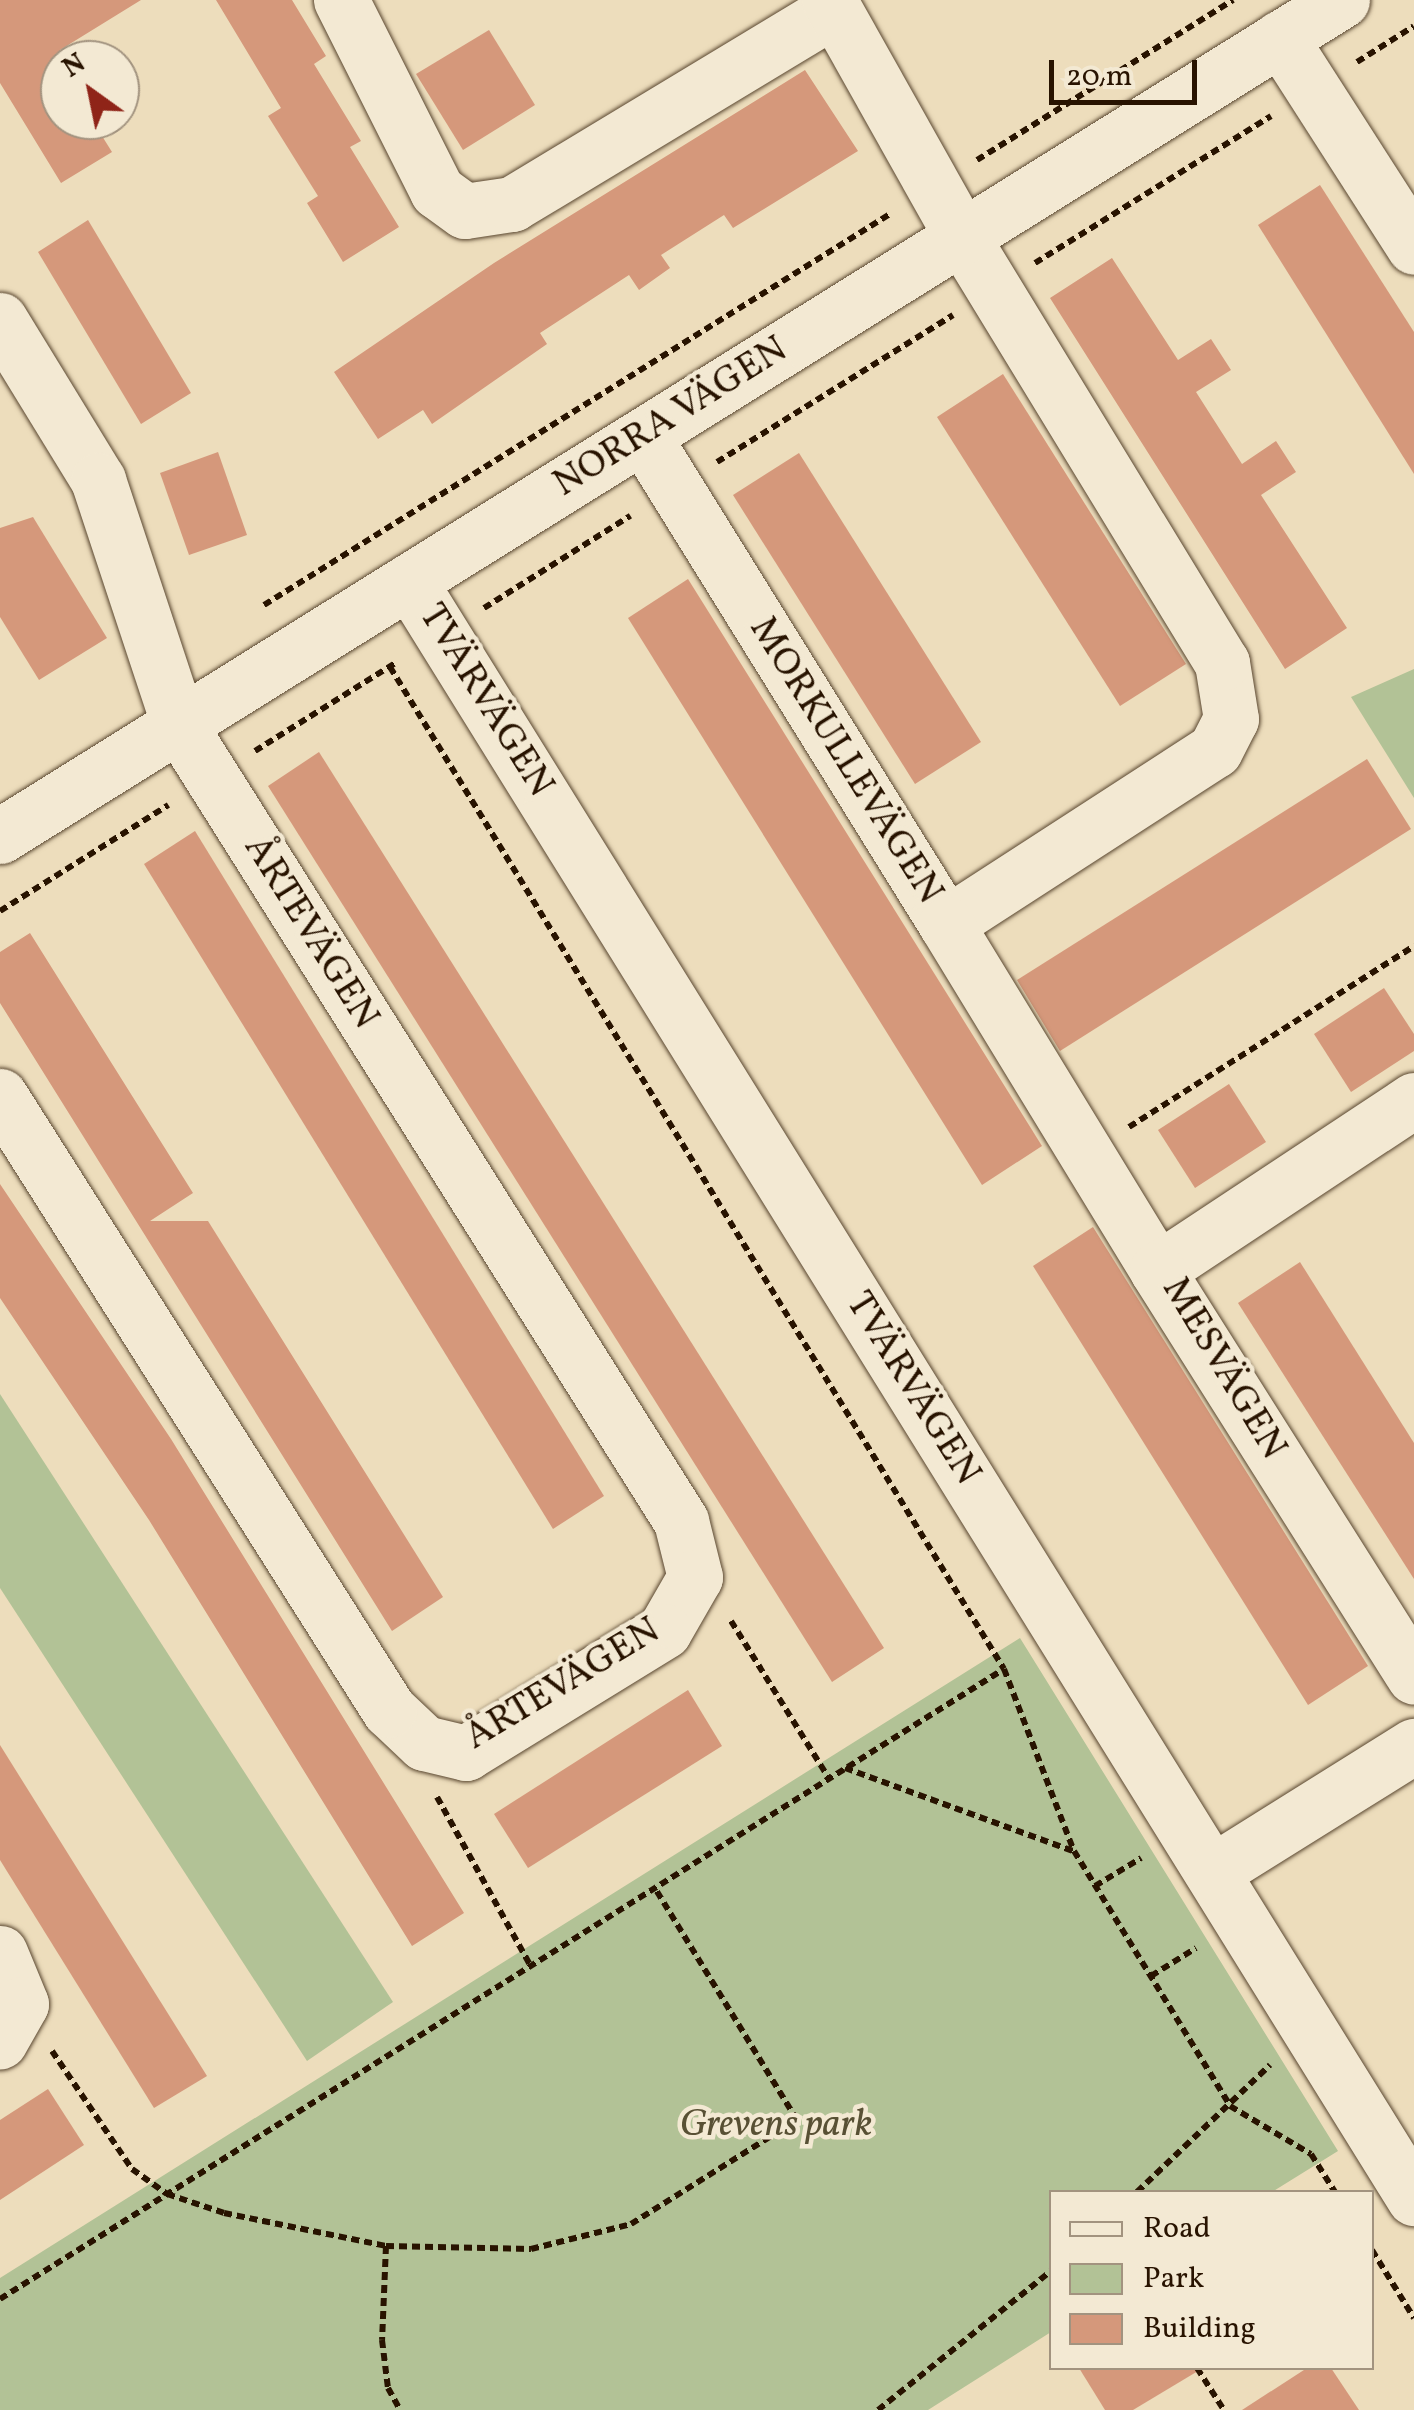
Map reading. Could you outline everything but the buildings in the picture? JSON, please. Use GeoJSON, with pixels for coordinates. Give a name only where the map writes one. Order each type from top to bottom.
{"type":"FeatureCollection","features":[{"type":"Feature","properties":{"kind":"street"},"geometry":{"type":"LineString","coordinates":[[341,0],[437,190],[465,211],[512,204],[831,5]]}},
{"type":"Feature","properties":{"kind":"street","name":"NORRA VÄGEN"},"geometry":{"type":"LineString","coordinates":[[0,836],[1342,0]]}},
{"type":"Feature","properties":{"kind":"street","name":"MORKULLEVÄGEN"},"geometry":{"type":"LineString","coordinates":[[643,436],[946,924],[1214,750],[1231,720],[1222,663],[962,237],[831,5]]}},
{"type":"Feature","properties":{"kind":"street"},"geometry":{"type":"LineString","coordinates":[[1280,38],[1414,247]]}},
{"type":"Feature","properties":{"kind":"street","name":"ÅRTEVÄGEN"},"geometry":{"type":"LineString","coordinates":[[0,320],[98,480],[179,724],[681,1521],[695,1577],[664,1632],[466,1753],[424,1743],[389,1710],[0,1096]]}},
{"type":"Feature","properties":{"kind":"street","name":"TVÄRVÄGEN"},"geometry":{"type":"LineString","coordinates":[[410,580],[1414,2198]]}},
{"type":"Feature","properties":{"kind":"street"},"geometry":{"type":"LineString","coordinates":[[946,924],[1157,1270]]}},
{"type":"Feature","properties":{"kind":"street","name":"MESVÄGEN"},"geometry":{"type":"LineString","coordinates":[[1414,1100],[1157,1270],[1414,1676]]}},
{"type":"Feature","properties":{"kind":"street"},"geometry":{"type":"LineString","coordinates":[[1212,1872],[1414,1746]]}},
{"type":"Feature","properties":{"kind":"street"},"geometry":{"type":"LineString","coordinates":[[0,1954],[10,2022]]}},
{"type":"Feature","properties":{"kind":"path"},"geometry":{"type":"LineString","coordinates":[[244,617],[1233,0]]}},
{"type":"Feature","properties":{"kind":"path"},"geometry":{"type":"LineString","coordinates":[[390,666],[1004,1670],[1074,1851],[1230,2106],[1311,2154],[1334,2190]]}},
{"type":"Feature","properties":{"kind":"path"},"geometry":{"type":"LineString","coordinates":[[1086,1154],[1414,946]]}},
{"type":"Feature","properties":{"kind":"path"},"geometry":{"type":"LineString","coordinates":[[695,1577],[828,1777]]}},
{"type":"Feature","properties":{"kind":"path"},"geometry":{"type":"LineString","coordinates":[[0,2300],[1004,1670]]}},
{"type":"Feature","properties":{"kind":"path"},"geometry":{"type":"LineString","coordinates":[[424,1743],[443,1819],[530,1965]]}},
{"type":"Feature","properties":{"kind":"path"},"geometry":{"type":"LineString","coordinates":[[844,1767],[1074,1851]]}},
{"type":"Feature","properties":{"kind":"path"},"geometry":{"type":"LineString","coordinates":[[10,2022],[132,2169],[166,2194],[386,2246],[531,2249],[632,2224],[798,2120],[654,1887]]}},
{"type":"Feature","properties":{"kind":"path"},"geometry":{"type":"LineString","coordinates":[[1139,2190],[1308,2027]]}},
{"type":"Feature","properties":{"kind":"path"},"geometry":{"type":"LineString","coordinates":[[386,2246],[382,2340],[388,2388],[400,2410]]}},
{"type":"Feature","properties":{"kind":"path"},"geometry":{"type":"LineString","coordinates":[[1374,2253],[1414,2318]]}},
{"type":"Feature","properties":{"kind":"path"},"geometry":{"type":"LineString","coordinates":[[878,2410],[1049,2272]]}},
{"type":"Feature","properties":{"kind":"path"},"geometry":{"type":"LineString","coordinates":[[1198,2370],[1224,2410]]}},
{"type":"Feature","properties":{"kind":"green space"},"geometry":{"type":"Polygon","coordinates":[[[1414,669],[1414,798],[1351,697],[1414,669]]]}},
{"type":"Feature","properties":{"kind":"green space"},"geometry":{"type":"Polygon","coordinates":[[[0,1394],[393,2002],[307,2061],[0,1588],[0,1394]]]}},
{"type":"Feature","properties":{"kind":"green space","name":"Grevens park"},"geometry":{"type":"Polygon","coordinates":[[[1020,1638],[1338,2151],[1275,2190],[1049,2190],[1049,2333],[928,2410],[0,2410],[0,2278],[1020,1638]]]}}]}
